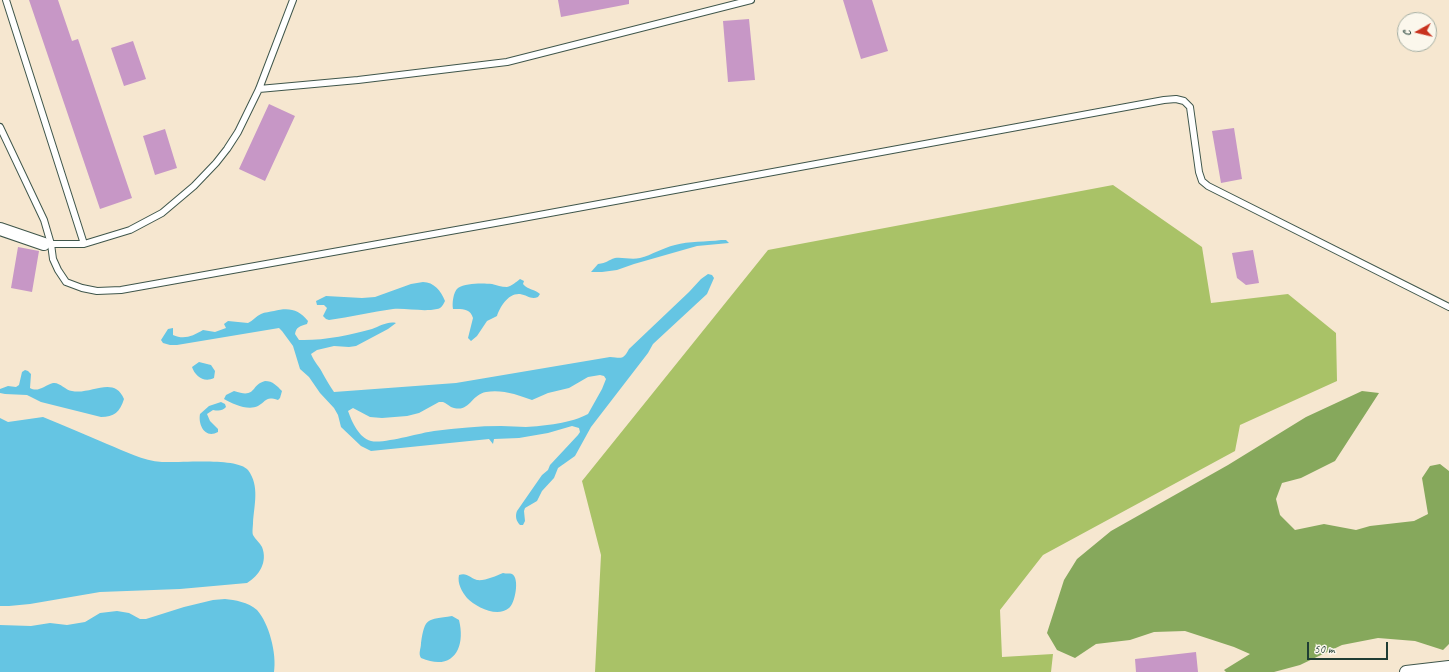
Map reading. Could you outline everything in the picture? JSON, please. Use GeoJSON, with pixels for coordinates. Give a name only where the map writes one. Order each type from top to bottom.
{"type":"FeatureCollection","features":[{"type":"Feature","properties":{"kind":"street"},"geometry":{"type":"LineString","coordinates":[[0,229],[48,244]]}},
{"type":"Feature","properties":{"kind":"street"},"geometry":{"type":"LineString","coordinates":[[1406,672],[1449,666]]}},
{"type":"Feature","properties":{"kind":"lane"},"geometry":{"type":"LineString","coordinates":[[6,0],[84,244]]}},
{"type":"Feature","properties":{"kind":"lane"},"geometry":{"type":"LineString","coordinates":[[48,244],[84,244],[130,230],[162,212],[181,198],[216,162],[238,132],[259,89],[293,0]]}},
{"type":"Feature","properties":{"kind":"lane"},"geometry":{"type":"LineString","coordinates":[[259,89],[358,80],[507,62],[751,0]]}},
{"type":"Feature","properties":{"kind":"lane"},"geometry":{"type":"LineString","coordinates":[[0,127],[44,220],[48,244],[58,270],[66,282],[82,288],[97,291],[121,290],[1176,99],[1184,101],[1190,107],[1199,172],[1202,181],[1208,186],[1449,307]]}},
{"type":"Feature","properties":{"kind":"green space"},"geometry":{"type":"Polygon","coordinates":[[[1113,185],[1202,247],[1211,303],[1288,294],[1336,333],[1337,381],[1240,425],[1235,451],[1043,555],[1000,610],[1002,657],[1053,654],[1051,672],[595,672],[601,555],[582,481],[768,250],[1113,185]]]}},
{"type":"Feature","properties":{"kind":"green space"},"geometry":{"type":"Polygon","coordinates":[[[1362,391],[1379,393],[1335,461],[1301,478],[1282,483],[1276,499],[1280,515],[1295,530],[1324,524],[1356,530],[1370,526],[1414,521],[1428,514],[1422,478],[1430,466],[1440,464],[1449,471],[1449,644],[1443,650],[1415,641],[1378,638],[1342,645],[1300,665],[1274,672],[1226,672],[1224,670],[1250,654],[1234,647],[1185,631],[1154,632],[1130,640],[1096,644],[1075,658],[1057,650],[1047,633],[1064,580],[1077,559],[1111,531],[1228,465],[1306,417],[1362,391]]]}},
{"type":"Feature","properties":{"kind":"water"},"geometry":{"type":"Polygon","coordinates":[[[726,240],[729,243],[697,246],[617,270],[591,272],[598,264],[615,258],[640,258],[680,244],[726,240]]]}},
{"type":"Feature","properties":{"kind":"water"},"geometry":{"type":"Polygon","coordinates":[[[708,274],[712,275],[714,278],[707,294],[653,344],[648,353],[591,427],[575,456],[558,468],[554,478],[542,491],[537,501],[525,508],[525,521],[523,525],[520,525],[517,520],[517,511],[542,475],[548,470],[550,465],[578,435],[580,432],[579,428],[572,426],[548,433],[519,438],[494,439],[493,444],[489,439],[371,451],[361,446],[341,427],[338,415],[334,408],[320,393],[309,377],[300,369],[293,346],[279,328],[177,345],[163,343],[161,340],[168,329],[173,328],[173,335],[188,337],[203,330],[215,332],[226,328],[224,324],[228,321],[248,323],[263,313],[284,309],[293,310],[301,314],[308,321],[307,324],[300,326],[296,330],[295,334],[299,340],[326,339],[372,329],[387,323],[396,323],[388,329],[356,346],[334,346],[317,350],[311,354],[334,392],[456,383],[610,357],[622,358],[629,349],[708,274]],[[600,375],[588,377],[569,388],[548,393],[532,400],[510,393],[492,391],[481,394],[462,408],[451,407],[444,402],[439,402],[419,413],[407,416],[382,418],[370,417],[353,408],[348,411],[354,425],[363,437],[377,442],[434,431],[460,428],[493,426],[526,427],[549,425],[574,420],[588,414],[602,389],[606,379],[604,376],[600,375]]]}},
{"type":"Feature","properties":{"kind":"water"},"geometry":{"type":"Polygon","coordinates":[[[520,279],[524,281],[523,284],[525,286],[540,294],[538,297],[531,298],[516,294],[508,298],[502,305],[497,316],[487,321],[477,336],[471,341],[468,338],[473,318],[468,311],[453,309],[453,298],[456,290],[461,286],[474,284],[492,284],[507,287],[520,279]]]}},
{"type":"Feature","properties":{"kind":"water"},"geometry":{"type":"Polygon","coordinates":[[[423,282],[434,285],[441,294],[445,301],[440,308],[432,310],[393,309],[329,320],[323,316],[327,308],[324,305],[317,305],[316,301],[326,296],[362,298],[375,297],[411,284],[423,282]]]}},
{"type":"Feature","properties":{"kind":"water"},"geometry":{"type":"Polygon","coordinates":[[[199,362],[211,365],[215,371],[214,378],[207,380],[203,379],[195,373],[192,367],[199,362]]]}},
{"type":"Feature","properties":{"kind":"water"},"geometry":{"type":"Polygon","coordinates":[[[25,370],[31,374],[30,388],[36,390],[53,383],[72,391],[79,392],[108,387],[114,388],[120,392],[124,399],[121,407],[116,413],[110,416],[101,417],[41,402],[27,395],[0,393],[0,389],[8,386],[16,387],[19,385],[22,372],[25,370]]]}},
{"type":"Feature","properties":{"kind":"water"},"geometry":{"type":"Polygon","coordinates":[[[265,381],[273,383],[282,391],[278,400],[268,399],[258,406],[250,408],[236,405],[224,399],[226,395],[234,391],[241,393],[250,392],[257,385],[265,381]]]}},
{"type":"Feature","properties":{"kind":"water"},"geometry":{"type":"Polygon","coordinates":[[[221,402],[225,404],[225,408],[217,411],[213,410],[207,414],[210,421],[218,429],[218,432],[209,434],[203,430],[201,426],[200,414],[209,406],[221,402]]]}},
{"type":"Feature","properties":{"kind":"water"},"geometry":{"type":"Polygon","coordinates":[[[43,417],[127,453],[148,460],[162,462],[232,463],[242,466],[248,470],[252,476],[255,489],[253,534],[262,547],[264,553],[263,563],[259,572],[247,583],[180,589],[100,592],[30,604],[0,606],[0,418],[8,422],[43,417]]]}},
{"type":"Feature","properties":{"kind":"water"},"geometry":{"type":"Polygon","coordinates":[[[503,573],[512,574],[516,580],[515,597],[511,606],[504,611],[493,612],[476,605],[467,598],[459,584],[459,575],[462,574],[477,580],[483,580],[503,573]]]}},
{"type":"Feature","properties":{"kind":"water"},"geometry":{"type":"Polygon","coordinates":[[[225,599],[246,603],[257,610],[265,623],[271,639],[275,665],[274,672],[0,672],[0,625],[31,626],[50,623],[67,625],[85,622],[100,613],[117,611],[129,613],[140,619],[146,619],[184,607],[213,600],[225,599]]]}},
{"type":"Feature","properties":{"kind":"water"},"geometry":{"type":"Polygon","coordinates":[[[452,616],[459,620],[461,630],[461,640],[455,655],[449,660],[441,662],[432,662],[421,658],[421,643],[426,624],[432,619],[452,616]]]}},
{"type":"Feature","properties":{"kind":"building"},"geometry":{"type":"Polygon","coordinates":[[[29,0],[58,0],[72,41],[78,39],[132,198],[100,209],[29,0]]]}},
{"type":"Feature","properties":{"kind":"building"},"geometry":{"type":"Polygon","coordinates":[[[558,0],[629,0],[629,4],[561,17],[558,0]]]}},
{"type":"Feature","properties":{"kind":"building"},"geometry":{"type":"Polygon","coordinates":[[[843,0],[872,0],[888,51],[861,59],[843,0]]]}},
{"type":"Feature","properties":{"kind":"building"},"geometry":{"type":"Polygon","coordinates":[[[749,19],[755,80],[728,82],[723,21],[749,19]]]}},
{"type":"Feature","properties":{"kind":"building"},"geometry":{"type":"Polygon","coordinates":[[[133,41],[146,79],[124,86],[111,48],[133,41]]]}},
{"type":"Feature","properties":{"kind":"building"},"geometry":{"type":"Polygon","coordinates":[[[269,104],[295,116],[265,181],[239,169],[269,104]]]}},
{"type":"Feature","properties":{"kind":"building"},"geometry":{"type":"Polygon","coordinates":[[[1234,128],[1242,179],[1221,183],[1212,131],[1234,128]]]}},
{"type":"Feature","properties":{"kind":"building"},"geometry":{"type":"Polygon","coordinates":[[[165,129],[177,168],[155,175],[143,136],[165,129]]]}},
{"type":"Feature","properties":{"kind":"building"},"geometry":{"type":"Polygon","coordinates":[[[18,247],[39,251],[32,292],[11,288],[18,247]]]}},
{"type":"Feature","properties":{"kind":"building"},"geometry":{"type":"Polygon","coordinates":[[[1253,250],[1259,283],[1246,285],[1237,278],[1232,253],[1253,250]]]}},
{"type":"Feature","properties":{"kind":"building"},"geometry":{"type":"Polygon","coordinates":[[[1196,652],[1198,672],[1136,672],[1135,659],[1196,652]]]}}]}
